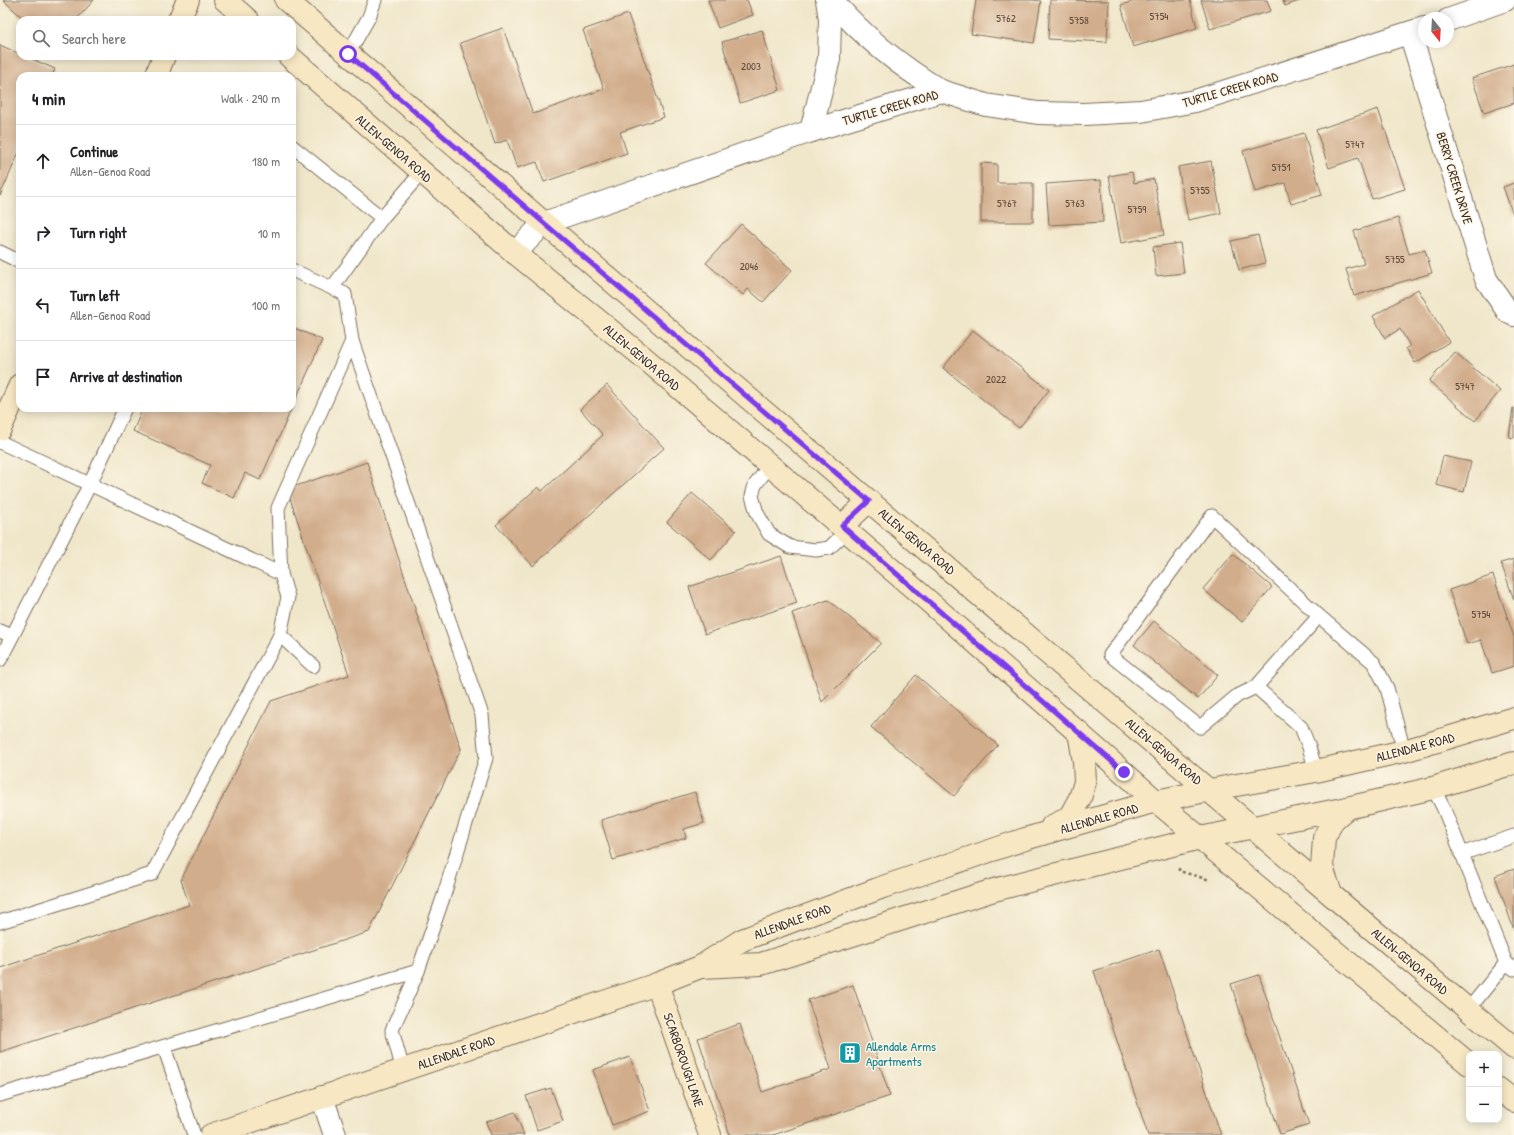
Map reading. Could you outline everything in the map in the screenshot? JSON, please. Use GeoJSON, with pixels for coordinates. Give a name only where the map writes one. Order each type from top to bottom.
{"type":"FeatureCollection","features":[{"type":"Feature","properties":{"kind":"main road"},"geometry":{"type":"LineString","coordinates":[[181,16],[188,0]]}},
{"type":"Feature","properties":{"kind":"main road"},"geometry":{"type":"LineString","coordinates":[[225,0],[243,16]]}},
{"type":"Feature","properties":{"kind":"main road","name":"ALLEN-GENOA ROAD"},"geometry":{"type":"LineString","coordinates":[[286,0],[869,501],[1210,790],[1251,827],[1514,1048]]}},
{"type":"Feature","properties":{"kind":"main road"},"geometry":{"type":"LineString","coordinates":[[158,72],[162,60]]}},
{"type":"Feature","properties":{"kind":"main road","name":"ALLEN-GENOA ROAD"},"geometry":{"type":"LineString","coordinates":[[294,60],[516,253],[648,361],[770,466],[845,528],[1156,801],[1466,1061]]}},
{"type":"Feature","properties":{"kind":"main road"},"geometry":{"type":"LineString","coordinates":[[2,420],[16,393]]}},
{"type":"Feature","properties":{"kind":"main road"},"geometry":{"type":"LineString","coordinates":[[845,528],[869,501]]}},
{"type":"Feature","properties":{"kind":"main road","name":"ALLENDALE ROAD"},"geometry":{"type":"LineString","coordinates":[[211,1135],[657,984],[700,967],[742,940],[883,887],[1025,839],[1156,801],[1316,771],[1404,751],[1514,718]]}},
{"type":"Feature","properties":{"kind":"main road"},"geometry":{"type":"LineString","coordinates":[[1025,839],[1069,818],[1080,798],[1085,782],[1084,762],[1079,732]]}},
{"type":"Feature","properties":{"kind":"main road","name":"ALLENDALE ROAD"},"geometry":{"type":"LineString","coordinates":[[700,967],[761,964],[994,890],[1200,838],[1348,808],[1433,788],[1514,764]]}},
{"type":"Feature","properties":{"kind":"main road"},"geometry":{"type":"LineString","coordinates":[[1332,895],[1322,868],[1324,838],[1333,820],[1348,808]]}},
{"type":"Feature","properties":{"kind":"main road","name":"SCARBOROUGH LANE"},"geometry":{"type":"LineString","coordinates":[[657,984],[710,1135]]}},
{"type":"Feature","properties":{"kind":"main road"},"geometry":{"type":"LineString","coordinates":[[1502,1091],[1514,1101]]}},
{"type":"Feature","properties":{"kind":"street"},"geometry":{"type":"LineString","coordinates":[[811,131],[829,59],[830,19],[827,0]]}},
{"type":"Feature","properties":{"kind":"street"},"geometry":{"type":"LineString","coordinates":[[832,0],[850,21],[881,49],[912,73],[941,91]]}},
{"type":"Feature","properties":{"kind":"street"},"geometry":{"type":"LineString","coordinates":[[1454,18],[1505,0]]}},
{"type":"Feature","properties":{"kind":"street","name":"TURTLE CREEK ROAD"},"geometry":{"type":"LineString","coordinates":[[516,253],[544,223],[811,131],[941,91],[986,105],[1038,113],[1084,114],[1141,111],[1196,101],[1417,30]]}},
{"type":"Feature","properties":{"kind":"street","name":"BERRY CREEK DRIVE"},"geometry":{"type":"LineString","coordinates":[[1417,30],[1486,279],[1508,312],[1514,315]]}},
{"type":"Feature","properties":{"kind":"street"},"geometry":{"type":"LineString","coordinates":[[322,1097],[335,1135]]}},
{"type":"Feature","properties":{"kind":"lane"},"geometry":{"type":"LineString","coordinates":[[348,54],[369,17],[375,0]]}},
{"type":"Feature","properties":{"kind":"lane"},"geometry":{"type":"LineString","coordinates":[[296,149],[382,218]]}},
{"type":"Feature","properties":{"kind":"lane"},"geometry":{"type":"LineString","coordinates":[[332,288],[382,218],[422,172]]}},
{"type":"Feature","properties":{"kind":"lane"},"geometry":{"type":"LineString","coordinates":[[0,252],[16,260]]}},
{"type":"Feature","properties":{"kind":"lane"},"geometry":{"type":"LineString","coordinates":[[296,272],[345,294],[352,341],[482,715],[486,758],[444,895],[418,971],[392,1030],[402,1070]]}},
{"type":"Feature","properties":{"kind":"lane"},"geometry":{"type":"LineString","coordinates":[[0,922],[152,874],[280,635],[288,597],[281,574],[278,508],[352,341]]}},
{"type":"Feature","properties":{"kind":"lane"},"geometry":{"type":"LineString","coordinates":[[0,660],[6,634],[90,484],[123,412]]}},
{"type":"Feature","properties":{"kind":"lane"},"geometry":{"type":"LineString","coordinates":[[0,442],[281,574]]}},
{"type":"Feature","properties":{"kind":"lane"},"geometry":{"type":"LineString","coordinates":[[770,466],[755,485],[752,496],[757,513],[769,534],[790,547],[816,550],[829,548],[845,528]]}},
{"type":"Feature","properties":{"kind":"lane"},"geometry":{"type":"LineString","coordinates":[[1320,616],[1256,687],[1237,696],[1200,726],[1110,654],[1212,516],[1320,616],[1374,663],[1387,688],[1404,751]]}},
{"type":"Feature","properties":{"kind":"lane"},"geometry":{"type":"LineString","coordinates":[[280,635],[313,666]]}},
{"type":"Feature","properties":{"kind":"lane"},"geometry":{"type":"LineString","coordinates":[[1256,687],[1301,727],[1316,771]]}},
{"type":"Feature","properties":{"kind":"lane"},"geometry":{"type":"LineString","coordinates":[[1433,788],[1510,966],[1468,1010]]}},
{"type":"Feature","properties":{"kind":"lane"},"geometry":{"type":"LineString","coordinates":[[1461,854],[1514,836]]}},
{"type":"Feature","properties":{"kind":"lane"},"geometry":{"type":"LineString","coordinates":[[0,1095],[418,971]]}},
{"type":"Feature","properties":{"kind":"lane"},"geometry":{"type":"LineString","coordinates":[[164,1046],[194,1135]]}},
{"type":"Feature","properties":{"kind":"path"},"geometry":{"type":"LineString","coordinates":[[1180,865],[1179,871],[1206,878],[1213,882]]}},
{"type":"Feature","properties":{"kind":"building"},"geometry":{"type":"Polygon","coordinates":[[[3,0],[94,0],[80,16],[21,16],[3,0]]]}},
{"type":"Feature","properties":{"kind":"building"},"geometry":{"type":"Polygon","coordinates":[[[708,0],[747,0],[753,15],[718,28],[708,0]]]}},
{"type":"Feature","properties":{"kind":"building"},"geometry":{"type":"Polygon","coordinates":[[[976,0],[1041,1],[1034,43],[971,34],[976,0]]]}},
{"type":"Feature","properties":{"kind":"building"},"geometry":{"type":"Polygon","coordinates":[[[1050,0],[1109,1],[1107,42],[1048,39],[1050,0]]]}},
{"type":"Feature","properties":{"kind":"building"},"geometry":{"type":"Polygon","coordinates":[[[1137,0],[1190,0],[1197,28],[1133,47],[1121,5],[1137,0]]]}},
{"type":"Feature","properties":{"kind":"building"},"geometry":{"type":"Polygon","coordinates":[[[1201,0],[1267,0],[1271,11],[1210,29],[1201,0]]]}},
{"type":"Feature","properties":{"kind":"building"},"geometry":{"type":"Polygon","coordinates":[[[1283,0],[1302,0],[1285,6],[1283,0]]]}},
{"type":"Feature","properties":{"kind":"building"},"geometry":{"type":"Polygon","coordinates":[[[628,14],[664,117],[620,132],[627,153],[544,182],[537,162],[517,168],[507,140],[495,144],[460,43],[503,28],[533,114],[604,89],[583,30],[628,14]]]}},
{"type":"Feature","properties":{"kind":"building"},"geometry":{"type":"Polygon","coordinates":[[[762,30],[780,90],[740,103],[722,42],[762,30]]]}},
{"type":"Feature","properties":{"kind":"building"},"geometry":{"type":"Polygon","coordinates":[[[0,45],[16,52],[16,60],[34,60],[55,69],[54,72],[16,72],[16,159],[0,196],[0,45]]]}},
{"type":"Feature","properties":{"kind":"building"},"geometry":{"type":"Polygon","coordinates":[[[1514,64],[1514,103],[1484,113],[1472,78],[1514,64]]]}},
{"type":"Feature","properties":{"kind":"building"},"geometry":{"type":"Polygon","coordinates":[[[1378,109],[1405,189],[1372,199],[1358,158],[1329,168],[1316,130],[1378,109]]]}},
{"type":"Feature","properties":{"kind":"building"},"geometry":{"type":"Polygon","coordinates":[[[1304,133],[1322,195],[1291,204],[1285,183],[1255,192],[1243,151],[1304,133]]]}},
{"type":"Feature","properties":{"kind":"building"},"geometry":{"type":"Polygon","coordinates":[[[1211,161],[1221,213],[1188,220],[1178,167],[1211,161]]]}},
{"type":"Feature","properties":{"kind":"building"},"geometry":{"type":"Polygon","coordinates":[[[981,163],[997,164],[997,183],[1033,183],[1033,222],[981,222],[981,163]]]}},
{"type":"Feature","properties":{"kind":"building"},"geometry":{"type":"Polygon","coordinates":[[[1132,172],[1134,183],[1154,179],[1164,235],[1121,243],[1109,176],[1132,172]]]}},
{"type":"Feature","properties":{"kind":"building"},"geometry":{"type":"Polygon","coordinates":[[[1101,180],[1103,222],[1049,225],[1046,184],[1101,180]]]}},
{"type":"Feature","properties":{"kind":"building"},"geometry":{"type":"Polygon","coordinates":[[[1514,183],[1514,217],[1503,187],[1514,183]]]}},
{"type":"Feature","properties":{"kind":"building"},"geometry":{"type":"Polygon","coordinates":[[[1398,218],[1409,254],[1425,250],[1432,273],[1354,296],[1346,269],[1364,264],[1354,231],[1398,218]]]}},
{"type":"Feature","properties":{"kind":"building"},"geometry":{"type":"Polygon","coordinates":[[[741,224],[792,270],[763,302],[748,289],[743,295],[706,263],[741,224]]]}},
{"type":"Feature","properties":{"kind":"building"},"geometry":{"type":"Polygon","coordinates":[[[1258,235],[1265,263],[1239,270],[1231,241],[1258,235]]]}},
{"type":"Feature","properties":{"kind":"building"},"geometry":{"type":"Polygon","coordinates":[[[1180,243],[1184,273],[1156,276],[1153,247],[1180,243]]]}},
{"type":"Feature","properties":{"kind":"building"},"geometry":{"type":"Polygon","coordinates":[[[1418,289],[1449,342],[1415,363],[1406,348],[1410,346],[1400,329],[1385,338],[1373,316],[1418,289]]]}},
{"type":"Feature","properties":{"kind":"building"},"geometry":{"type":"Polygon","coordinates":[[[296,329],[322,340],[296,399],[296,329]]]}},
{"type":"Feature","properties":{"kind":"building"},"geometry":{"type":"Polygon","coordinates":[[[973,330],[1049,390],[1019,428],[943,368],[973,330]]]}},
{"type":"Feature","properties":{"kind":"building"},"geometry":{"type":"Polygon","coordinates":[[[1455,352],[1500,391],[1475,421],[1429,381],[1455,352]]]}},
{"type":"Feature","properties":{"kind":"building"},"geometry":{"type":"Polygon","coordinates":[[[607,385],[664,448],[533,566],[496,525],[538,487],[542,491],[603,435],[580,409],[607,385]]]}},
{"type":"Feature","properties":{"kind":"building"},"geometry":{"type":"Polygon","coordinates":[[[1514,408],[1514,438],[1509,437],[1514,408]]]}},
{"type":"Feature","properties":{"kind":"building"},"geometry":{"type":"Polygon","coordinates":[[[141,412],[290,412],[260,480],[245,473],[234,498],[202,483],[210,465],[133,431],[141,412]]]}},
{"type":"Feature","properties":{"kind":"building"},"geometry":{"type":"Polygon","coordinates":[[[1443,456],[1471,462],[1464,492],[1436,485],[1443,456]]]}},
{"type":"Feature","properties":{"kind":"building"},"geometry":{"type":"Polygon","coordinates":[[[367,462],[461,749],[369,932],[0,1052],[0,968],[189,905],[181,880],[271,701],[349,675],[287,489],[367,462]]]}},
{"type":"Feature","properties":{"kind":"building"},"geometry":{"type":"Polygon","coordinates":[[[692,493],[736,531],[711,560],[667,522],[692,493]]]}},
{"type":"Feature","properties":{"kind":"building"},"geometry":{"type":"Polygon","coordinates":[[[1233,554],[1272,587],[1242,622],[1203,589],[1233,554]]]}},
{"type":"Feature","properties":{"kind":"building"},"geometry":{"type":"Polygon","coordinates":[[[781,556],[797,603],[705,634],[689,587],[781,556]]]}},
{"type":"Feature","properties":{"kind":"building"},"geometry":{"type":"Polygon","coordinates":[[[1514,559],[1514,600],[1501,563],[1514,559]]]}},
{"type":"Feature","properties":{"kind":"building"},"geometry":{"type":"Polygon","coordinates":[[[1493,575],[1514,637],[1514,666],[1492,673],[1481,640],[1467,644],[1449,590],[1493,575]]]}},
{"type":"Feature","properties":{"kind":"building"},"geometry":{"type":"Polygon","coordinates":[[[828,600],[881,643],[822,702],[792,613],[828,600]]]}},
{"type":"Feature","properties":{"kind":"building"},"geometry":{"type":"Polygon","coordinates":[[[1154,621],[1218,675],[1198,699],[1134,645],[1154,621]]]}},
{"type":"Feature","properties":{"kind":"building"},"geometry":{"type":"Polygon","coordinates":[[[916,675],[998,745],[954,796],[871,727],[916,675]]]}},
{"type":"Feature","properties":{"kind":"building"},"geometry":{"type":"Polygon","coordinates":[[[695,792],[704,823],[684,829],[686,838],[613,860],[601,820],[695,792]]]}},
{"type":"Feature","properties":{"kind":"building"},"geometry":{"type":"Polygon","coordinates":[[[1514,869],[1514,930],[1495,876],[1514,869]]]}},
{"type":"Feature","properties":{"kind":"building"},"geometry":{"type":"Polygon","coordinates":[[[1159,949],[1221,1135],[1148,1135],[1094,971],[1159,949]]]}},
{"type":"Feature","properties":{"kind":"building"},"geometry":{"type":"Polygon","coordinates":[[[1259,975],[1309,1125],[1280,1134],[1231,984],[1259,975]]]}},
{"type":"Feature","properties":{"kind":"building","name":"Allendale Arms Apartments"},"geometry":{"type":"Polygon","coordinates":[[[853,985],[890,1096],[773,1135],[730,1135],[698,1038],[740,1024],[762,1092],[831,1069],[808,1000],[853,985]]]}},
{"type":"Feature","properties":{"kind":"building"},"geometry":{"type":"Polygon","coordinates":[[[630,1057],[650,1111],[612,1125],[593,1070],[630,1057]]]}},
{"type":"Feature","properties":{"kind":"building"},"geometry":{"type":"Polygon","coordinates":[[[551,1088],[563,1121],[537,1130],[526,1096],[551,1088]]]}},
{"type":"Feature","properties":{"kind":"building"},"geometry":{"type":"Polygon","coordinates":[[[515,1112],[524,1135],[491,1135],[486,1122],[515,1112]]]}},
{"type":"Feature","properties":{"kind":"place","name":"Allendale Arms Apartments"},"geometry":{"type":"Point","coordinates":[850,1053]}},
{"type":"Feature","properties":{"kind":"route"},"geometry":{"type":"LineString","coordinates":[[348,54],[869,501],[842,526],[1124,772]]}}]}
